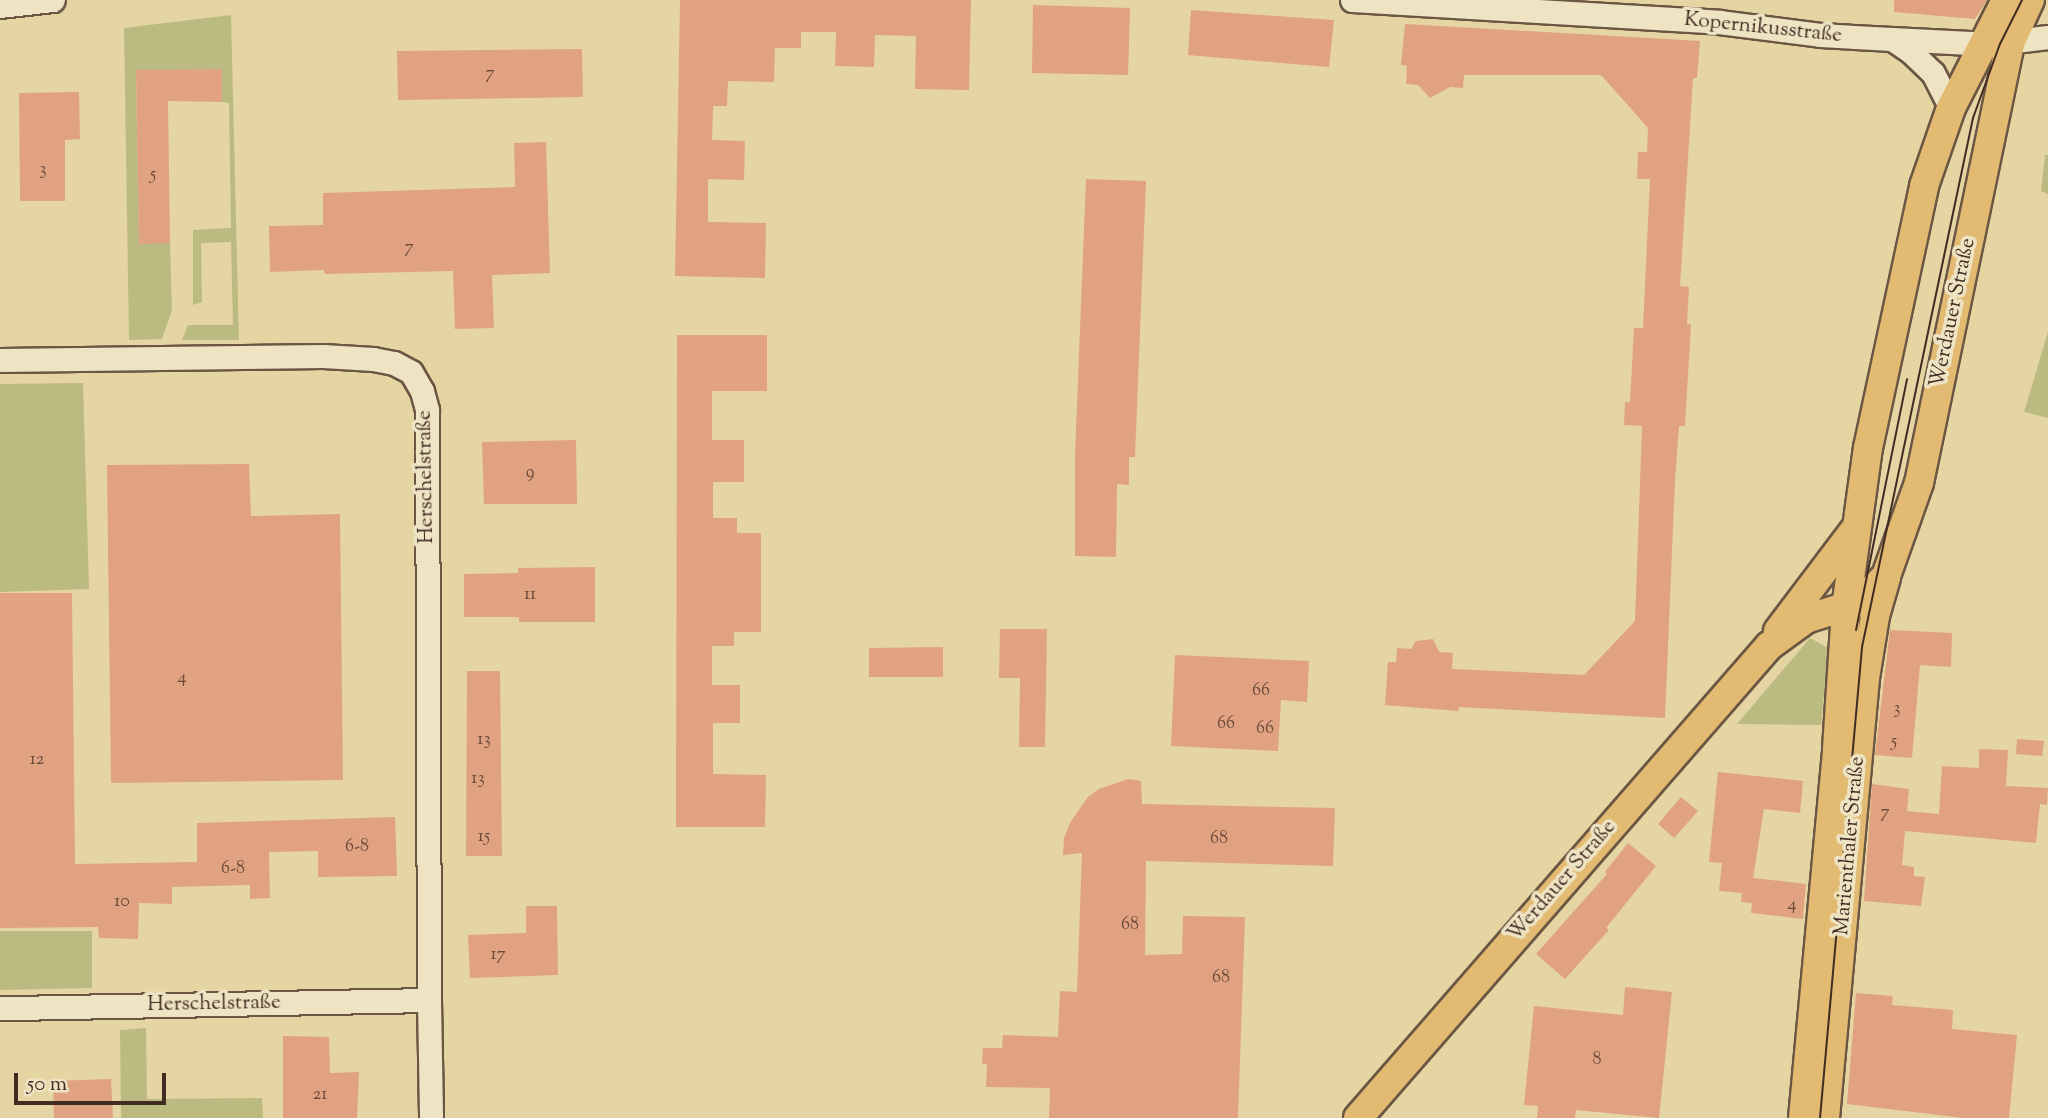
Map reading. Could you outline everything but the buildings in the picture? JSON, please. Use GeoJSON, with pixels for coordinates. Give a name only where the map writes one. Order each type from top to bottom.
{"type":"FeatureCollection","features":[{"type":"Feature","properties":{"kind":"main road","name":"Werdauer Straße"},"geometry":{"type":"LineString","coordinates":[[1846,608],[1868,448],[1924,186],[1951,108],[2006,0]]}},
{"type":"Feature","properties":{"kind":"main road","name":"Werdauer Straße"},"geometry":{"type":"LineString","coordinates":[[1769,646],[1806,619],[1846,608],[1873,592],[1886,576],[1919,483],[2010,43],[2029,0]]}},
{"type":"Feature","properties":{"kind":"main road","name":"Werdauer Straße"},"geometry":{"type":"LineString","coordinates":[[1358,1118],[1769,646],[1783,622],[1827,569],[1856,527]]}},
{"type":"Feature","properties":{"kind":"main road","name":"Marienthaler Straße"},"geometry":{"type":"LineString","coordinates":[[1825,1118],[1865,678],[1875,615],[1886,576]]}},
{"type":"Feature","properties":{"kind":"main road","name":"Marienthaler Straße"},"geometry":{"type":"LineString","coordinates":[[1803,1118],[1837,748],[1846,608]]}},
{"type":"Feature","properties":{"kind":"street"},"geometry":{"type":"LineString","coordinates":[[0,6],[53,0]]}},
{"type":"Feature","properties":{"kind":"street","name":"Kopernikusstraße"},"geometry":{"type":"LineString","coordinates":[[1352,0],[1571,7],[1744,24],[1820,35],[1892,39],[2010,43],[2048,37]]}},
{"type":"Feature","properties":{"kind":"street"},"geometry":{"type":"LineString","coordinates":[[1892,39],[1933,73],[1951,108]]}},
{"type":"Feature","properties":{"kind":"street","name":"Herschelstraße"},"geometry":{"type":"LineString","coordinates":[[0,360],[323,356],[373,359],[394,363],[411,372],[422,391],[427,410],[431,1118]]}},
{"type":"Feature","properties":{"kind":"street","name":"Herschelstraße"},"geometry":{"type":"LineString","coordinates":[[0,1008],[429,1000]]}},
{"type":"Feature","properties":{"kind":"green space"},"geometry":{"type":"Polygon","coordinates":[[[231,15],[239,340],[182,340],[188,325],[233,325],[231,242],[201,243],[202,302],[193,305],[193,230],[231,228],[229,103],[222,102],[221,69],[136,71],[139,243],[170,243],[172,310],[162,339],[129,340],[124,28],[231,15]]]}},
{"type":"Feature","properties":{"kind":"green space"},"geometry":{"type":"Polygon","coordinates":[[[2045,155],[2048,155],[2048,194],[2041,191],[2045,155]]]}},
{"type":"Feature","properties":{"kind":"green space"},"geometry":{"type":"Polygon","coordinates":[[[2048,332],[2048,418],[2024,412],[2048,332]]]}},
{"type":"Feature","properties":{"kind":"green space"},"geometry":{"type":"Polygon","coordinates":[[[83,383],[89,589],[0,592],[0,384],[83,383]]]}},
{"type":"Feature","properties":{"kind":"green space"},"geometry":{"type":"Polygon","coordinates":[[[1810,638],[1828,648],[1821,725],[1737,724],[1810,638]]]}},
{"type":"Feature","properties":{"kind":"green space"},"geometry":{"type":"Polygon","coordinates":[[[0,931],[92,931],[92,988],[0,990],[0,931]]]}},
{"type":"Feature","properties":{"kind":"green space"},"geometry":{"type":"Polygon","coordinates":[[[146,1028],[147,1099],[262,1098],[263,1118],[121,1118],[120,1030],[146,1028]]]}},
{"type":"Feature","properties":{"kind":"tram line"},"geometry":{"type":"LineString","coordinates":[[1820,1118],[1862,647],[1973,118],[2000,44],[2022,0]]}},
{"type":"Feature","properties":{"kind":"tram line"},"geometry":{"type":"LineString","coordinates":[[1856,630],[1907,379]]}}]}
